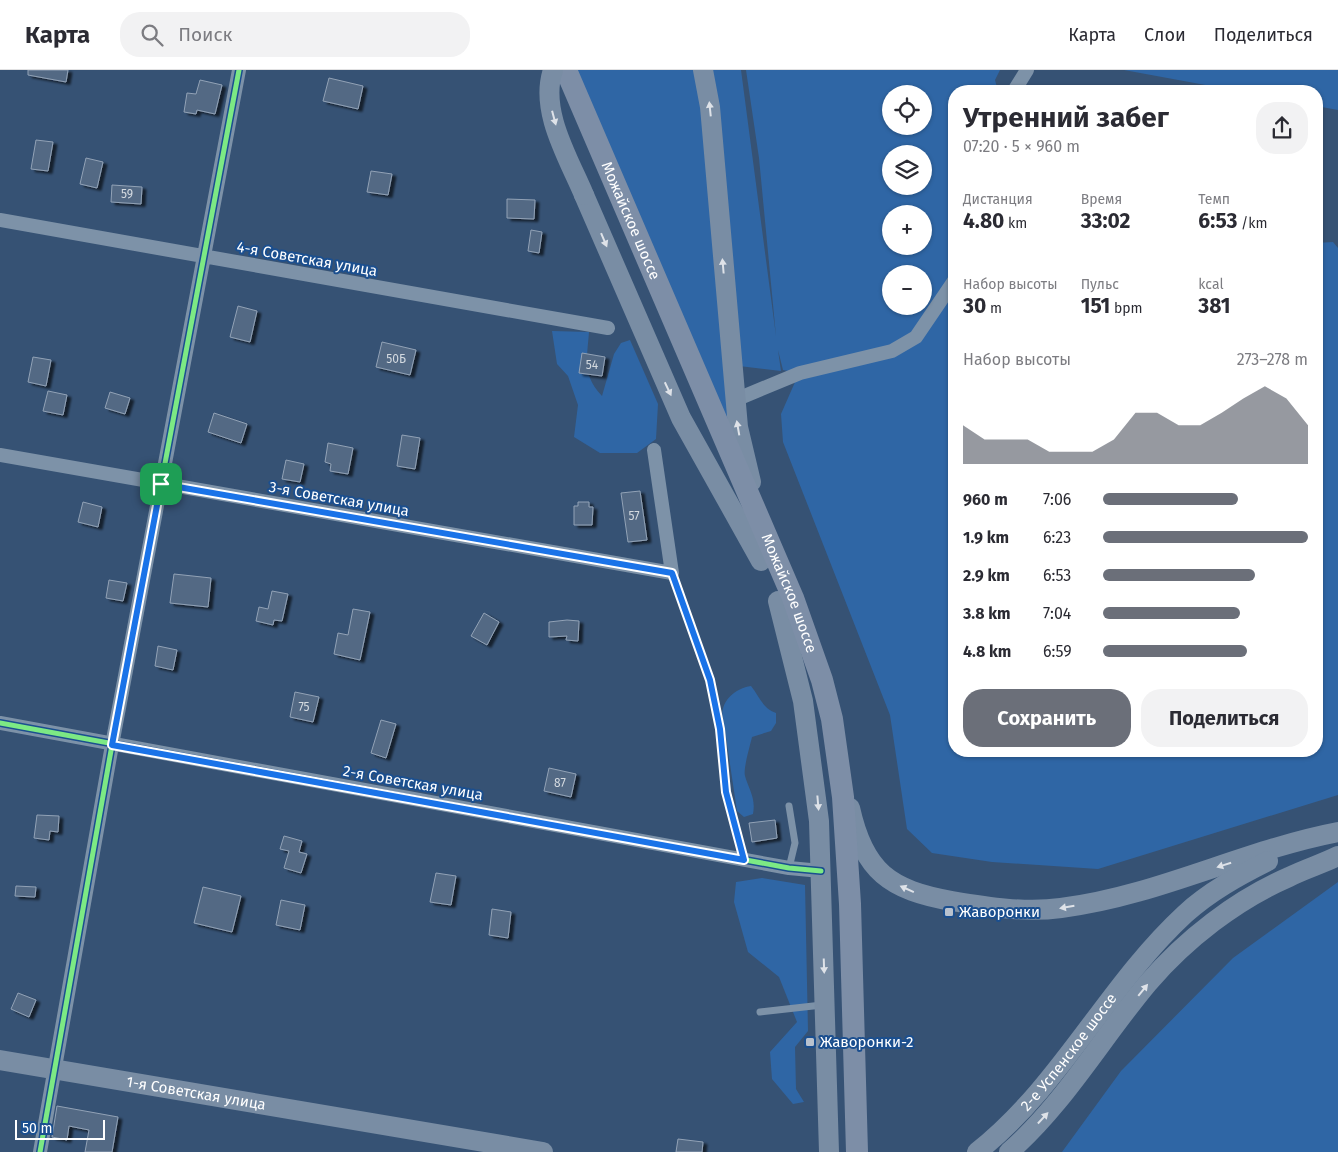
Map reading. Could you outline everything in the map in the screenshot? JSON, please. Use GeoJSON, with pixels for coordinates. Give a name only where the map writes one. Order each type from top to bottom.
{"type":"FeatureCollection","features":[{"type":"Feature","properties":{"kind":"main road"},"geometry":{"type":"LineString","coordinates":[[553,70],[549,94],[552,114],[584,195],[681,418],[769,560]]}},
{"type":"Feature","properties":{"kind":"main road","name":"Можайское шоссе"},"geometry":{"type":"LineString","coordinates":[[553,70],[769,560],[802,620],[822,680],[838,754],[848,852],[857,1152]]}},
{"type":"Feature","properties":{"kind":"main road","name":"Можайское шоссе"},"geometry":{"type":"LineString","coordinates":[[566,70],[769,560],[778,601],[810,690],[832,799],[836,854],[832,1149]]}},
{"type":"Feature","properties":{"kind":"main road"},"geometry":{"type":"LineString","coordinates":[[703,70],[710,108],[738,427],[769,560]]}},
{"type":"Feature","properties":{"kind":"main road"},"geometry":{"type":"LineString","coordinates":[[778,601],[809,733],[818,812],[832,1149]]}},
{"type":"Feature","properties":{"kind":"main road"},"geometry":{"type":"LineString","coordinates":[[838,754],[858,838],[872,863],[904,889],[922,896],[972,904],[1030,910],[1061,908],[1098,901],[1156,886],[1306,838],[1338,834]]}},
{"type":"Feature","properties":{"kind":"main road","name":"2-е Успенское шоссе"},"geometry":{"type":"LineString","coordinates":[[977,1152],[1022,1112],[1137,965],[1184,915],[1216,890],[1242,874],[1282,855],[1338,834]]}},
{"type":"Feature","properties":{"kind":"main road","name":"2-е Успенское шоссе"},"geometry":{"type":"LineString","coordinates":[[1155,947],[1228,897],[1261,879],[1338,852]]}},
{"type":"Feature","properties":{"kind":"main road"},"geometry":{"type":"LineString","coordinates":[[1009,1152],[1046,1116],[1149,983],[1196,936],[1220,917],[1265,889],[1338,856]]}},
{"type":"Feature","properties":{"kind":"main road","name":"1-я Советская улица"},"geometry":{"type":"LineString","coordinates":[[0,1060],[392,1128]]}},
{"type":"Feature","properties":{"kind":"main road"},"geometry":{"type":"LineString","coordinates":[[392,1128],[486,1152]]}},
{"type":"Feature","properties":{"kind":"main road"},"geometry":{"type":"LineString","coordinates":[[392,1128],[481,1140],[543,1152]]}},
{"type":"Feature","properties":{"kind":"main road"},"geometry":{"type":"LineString","coordinates":[[426,1136],[469,1152]]}},
{"type":"Feature","properties":{"kind":"street"},"geometry":{"type":"LineString","coordinates":[[40,1152],[112,745],[239,70]]}},
{"type":"Feature","properties":{"kind":"street"},"geometry":{"type":"LineString","coordinates":[[1018,85],[1027,70]]}},
{"type":"Feature","properties":{"kind":"street","name":"4-я Советская улица"},"geometry":{"type":"LineString","coordinates":[[0,220],[608,328]]}},
{"type":"Feature","properties":{"kind":"street"},"geometry":{"type":"LineString","coordinates":[[735,400],[800,373],[892,351],[916,337],[948,290]]}},
{"type":"Feature","properties":{"kind":"street"},"geometry":{"type":"LineString","coordinates":[[654,450],[672,573]]}},
{"type":"Feature","properties":{"kind":"street","name":"3-я Советская улица"},"geometry":{"type":"LineString","coordinates":[[0,454],[672,573]]}},
{"type":"Feature","properties":{"kind":"street","name":"2-я Советская улица"},"geometry":{"type":"LineString","coordinates":[[0,723],[744,860],[789,868],[821,871]]}},
{"type":"Feature","properties":{"kind":"lane"},"geometry":{"type":"LineString","coordinates":[[672,573],[710,680],[720,729],[726,792],[744,860]]}},
{"type":"Feature","properties":{"kind":"lane"},"geometry":{"type":"LineString","coordinates":[[789,806],[795,843],[789,868]]}},
{"type":"Feature","properties":{"kind":"lane"},"geometry":{"type":"LineString","coordinates":[[760,1012],[825,1005]]}},
{"type":"Feature","properties":{"kind":"shaded area"},"geometry":{"type":"Polygon","coordinates":[[[571,70],[696,70],[703,90],[736,445],[571,70]]]}},
{"type":"Feature","properties":{"kind":"shaded area"},"geometry":{"type":"Polygon","coordinates":[[[711,70],[741,70],[776,336],[759,158],[746,70],[1000,70],[995,80],[996,85],[948,85],[948,757],[1323,757],[1323,243],[1333,242],[1338,248],[1338,795],[1098,869],[992,862],[932,853],[907,829],[890,715],[783,442],[781,414],[799,373],[783,370],[778,350],[781,371],[739,366],[711,70]]]}},
{"type":"Feature","properties":{"kind":"shaded area"},"geometry":{"type":"Polygon","coordinates":[[[1124,70],[1338,70],[1338,110],[1323,107],[1323,85],[1205,85],[1124,70]]]}},
{"type":"Feature","properties":{"kind":"shaded area"},"geometry":{"type":"Polygon","coordinates":[[[552,331],[589,332],[587,366],[591,381],[602,396],[614,354],[621,343],[630,340],[658,404],[656,439],[637,453],[600,453],[574,437],[578,405],[568,376],[557,364],[552,331]]]}},
{"type":"Feature","properties":{"kind":"shaded area"},"geometry":{"type":"Polygon","coordinates":[[[751,686],[764,705],[776,713],[776,723],[771,731],[752,737],[745,776],[754,808],[753,814],[744,817],[737,811],[722,717],[724,704],[732,694],[751,686]]]}},
{"type":"Feature","properties":{"kind":"shaded area"},"geometry":{"type":"Polygon","coordinates":[[[762,878],[805,885],[808,1031],[795,1047],[796,1089],[804,1102],[793,1104],[772,1079],[770,1052],[797,1022],[779,977],[748,952],[734,902],[736,882],[762,878]]]}},
{"type":"Feature","properties":{"kind":"shaded area"},"geometry":{"type":"Polygon","coordinates":[[[1338,882],[1338,1152],[1062,1152],[1121,1071],[1233,958],[1338,882]]]}},
{"type":"Feature","properties":{"kind":"building"},"geometry":{"type":"Polygon","coordinates":[[[28,70],[68,70],[66,82],[28,75],[28,70]]]}},
{"type":"Feature","properties":{"kind":"building"},"geometry":{"type":"Polygon","coordinates":[[[329,78],[363,86],[358,109],[323,101],[329,78]]]}},
{"type":"Feature","properties":{"kind":"building"},"geometry":{"type":"Polygon","coordinates":[[[200,80],[222,85],[215,114],[197,110],[196,114],[184,112],[187,93],[196,94],[200,80]]]}},
{"type":"Feature","properties":{"kind":"building"},"geometry":{"type":"Polygon","coordinates":[[[36,140],[53,142],[48,171],[31,169],[36,140]]]}},
{"type":"Feature","properties":{"kind":"building"},"geometry":{"type":"Polygon","coordinates":[[[86,158],[103,162],[97,188],[80,184],[86,158]]]}},
{"type":"Feature","properties":{"kind":"building"},"geometry":{"type":"Polygon","coordinates":[[[371,171],[392,174],[388,195],[367,192],[371,171]]]}},
{"type":"Feature","properties":{"kind":"building"},"geometry":{"type":"Polygon","coordinates":[[[112,185],[142,187],[141,204],[111,202],[112,185]]]}},
{"type":"Feature","properties":{"kind":"building"},"geometry":{"type":"Polygon","coordinates":[[[507,199],[535,200],[534,219],[507,218],[507,199]]]}},
{"type":"Feature","properties":{"kind":"building"},"geometry":{"type":"Polygon","coordinates":[[[531,230],[542,232],[539,253],[528,251],[531,230]]]}},
{"type":"Feature","properties":{"kind":"building"},"geometry":{"type":"Polygon","coordinates":[[[238,306],[257,311],[250,342],[230,337],[238,306]]]}},
{"type":"Feature","properties":{"kind":"building"},"geometry":{"type":"Polygon","coordinates":[[[382,342],[416,350],[410,375],[376,367],[382,342]]]}},
{"type":"Feature","properties":{"kind":"building"},"geometry":{"type":"Polygon","coordinates":[[[582,353],[605,357],[602,376],[579,373],[582,353]]]}},
{"type":"Feature","properties":{"kind":"building"},"geometry":{"type":"Polygon","coordinates":[[[33,357],[51,360],[46,386],[28,382],[33,357]]]}},
{"type":"Feature","properties":{"kind":"building"},"geometry":{"type":"Polygon","coordinates":[[[48,391],[67,395],[63,415],[43,411],[48,391]]]}},
{"type":"Feature","properties":{"kind":"building"},"geometry":{"type":"Polygon","coordinates":[[[110,392],[130,398],[125,414],[105,408],[110,392]]]}},
{"type":"Feature","properties":{"kind":"building"},"geometry":{"type":"Polygon","coordinates":[[[214,413],[247,424],[241,443],[208,432],[214,413]]]}},
{"type":"Feature","properties":{"kind":"building"},"geometry":{"type":"Polygon","coordinates":[[[402,435],[420,438],[415,469],[397,466],[402,435]]]}},
{"type":"Feature","properties":{"kind":"building"},"geometry":{"type":"Polygon","coordinates":[[[328,443],[353,448],[348,474],[330,471],[331,464],[325,462],[328,443]]]}},
{"type":"Feature","properties":{"kind":"building"},"geometry":{"type":"Polygon","coordinates":[[[286,460],[304,464],[300,482],[282,479],[286,460]]]}},
{"type":"Feature","properties":{"kind":"building"},"geometry":{"type":"Polygon","coordinates":[[[640,491],[647,540],[628,542],[621,493],[640,491]]]}},
{"type":"Feature","properties":{"kind":"building"},"geometry":{"type":"Polygon","coordinates":[[[83,502],[102,507],[98,527],[78,522],[83,502]]]}},
{"type":"Feature","properties":{"kind":"building"},"geometry":{"type":"Polygon","coordinates":[[[578,502],[589,502],[589,507],[593,507],[592,525],[574,525],[574,506],[578,506],[578,502]]]}},
{"type":"Feature","properties":{"kind":"building"},"geometry":{"type":"Polygon","coordinates":[[[174,574],[211,578],[208,607],[170,603],[174,574]]]}},
{"type":"Feature","properties":{"kind":"building"},"geometry":{"type":"Polygon","coordinates":[[[109,580],[127,583],[123,601],[106,598],[109,580]]]}},
{"type":"Feature","properties":{"kind":"building"},"geometry":{"type":"Polygon","coordinates":[[[272,591],[288,594],[282,621],[274,620],[273,625],[256,621],[259,607],[268,609],[272,591]]]}},
{"type":"Feature","properties":{"kind":"building"},"geometry":{"type":"Polygon","coordinates":[[[353,609],[370,612],[360,660],[334,654],[338,633],[348,635],[353,609]]]}},
{"type":"Feature","properties":{"kind":"building"},"geometry":{"type":"Polygon","coordinates":[[[484,613],[499,622],[487,645],[471,636],[484,613]]]}},
{"type":"Feature","properties":{"kind":"building"},"geometry":{"type":"Polygon","coordinates":[[[579,621],[578,641],[566,640],[567,636],[549,637],[549,622],[579,621]]]}},
{"type":"Feature","properties":{"kind":"building"},"geometry":{"type":"Polygon","coordinates":[[[158,646],[177,650],[173,670],[155,666],[158,646]]]}},
{"type":"Feature","properties":{"kind":"building"},"geometry":{"type":"Polygon","coordinates":[[[295,692],[319,697],[313,722],[290,717],[295,692]]]}},
{"type":"Feature","properties":{"kind":"building"},"geometry":{"type":"Polygon","coordinates":[[[381,720],[396,724],[386,758],[371,753],[381,720]]]}},
{"type":"Feature","properties":{"kind":"building"},"geometry":{"type":"Polygon","coordinates":[[[549,768],[576,774],[571,797],[544,791],[549,768]]]}},
{"type":"Feature","properties":{"kind":"building"},"geometry":{"type":"Polygon","coordinates":[[[37,815],[59,816],[58,832],[50,831],[49,840],[34,838],[37,815]]]}},
{"type":"Feature","properties":{"kind":"building"},"geometry":{"type":"Polygon","coordinates":[[[775,820],[777,838],[752,842],[749,823],[775,820]]]}},
{"type":"Feature","properties":{"kind":"building"},"geometry":{"type":"Polygon","coordinates":[[[284,836],[302,841],[299,852],[307,854],[301,873],[284,868],[289,851],[280,849],[284,836]]]}},
{"type":"Feature","properties":{"kind":"building"},"geometry":{"type":"Polygon","coordinates":[[[436,873],[456,876],[451,905],[430,902],[436,873]]]}},
{"type":"Feature","properties":{"kind":"building"},"geometry":{"type":"Polygon","coordinates":[[[16,886],[36,887],[35,897],[15,896],[16,886]]]}},
{"type":"Feature","properties":{"kind":"building"},"geometry":{"type":"Polygon","coordinates":[[[203,887],[241,896],[232,932],[194,923],[203,887]]]}},
{"type":"Feature","properties":{"kind":"building"},"geometry":{"type":"Polygon","coordinates":[[[281,900],[305,905],[300,930],[276,925],[281,900]]]}},
{"type":"Feature","properties":{"kind":"building"},"geometry":{"type":"Polygon","coordinates":[[[492,909],[511,912],[508,938],[489,935],[492,909]]]}},
{"type":"Feature","properties":{"kind":"building"},"geometry":{"type":"Polygon","coordinates":[[[18,993],[36,1000],[29,1017],[11,1009],[18,993]]]}},
{"type":"Feature","properties":{"kind":"building"},"geometry":{"type":"Polygon","coordinates":[[[57,1106],[118,1117],[112,1152],[85,1152],[89,1130],[69,1126],[67,1140],[52,1137],[57,1106]]]}},
{"type":"Feature","properties":{"kind":"building"},"geometry":{"type":"Polygon","coordinates":[[[678,1139],[703,1142],[702,1152],[676,1152],[678,1139]]]}},
{"type":"Feature","properties":{"kind":"cycle path"},"geometry":{"type":"LineString","coordinates":[[40,1152],[112,745],[239,70]]}},
{"type":"Feature","properties":{"kind":"cycle path"},"geometry":{"type":"LineString","coordinates":[[0,723],[789,868],[821,871]]}},
{"type":"Feature","properties":{"kind":"place","name":"Жаворонки"},"geometry":{"type":"Point","coordinates":[949,912]}},
{"type":"Feature","properties":{"kind":"place","name":"Жаворонки-2"},"geometry":{"type":"Point","coordinates":[810,1042]}},
{"type":"Feature","properties":{"kind":"route"},"geometry":{"type":"LineString","coordinates":[[161,484],[672,573],[710,680],[720,729],[726,792],[744,860],[112,745],[161,484]]}}]}
